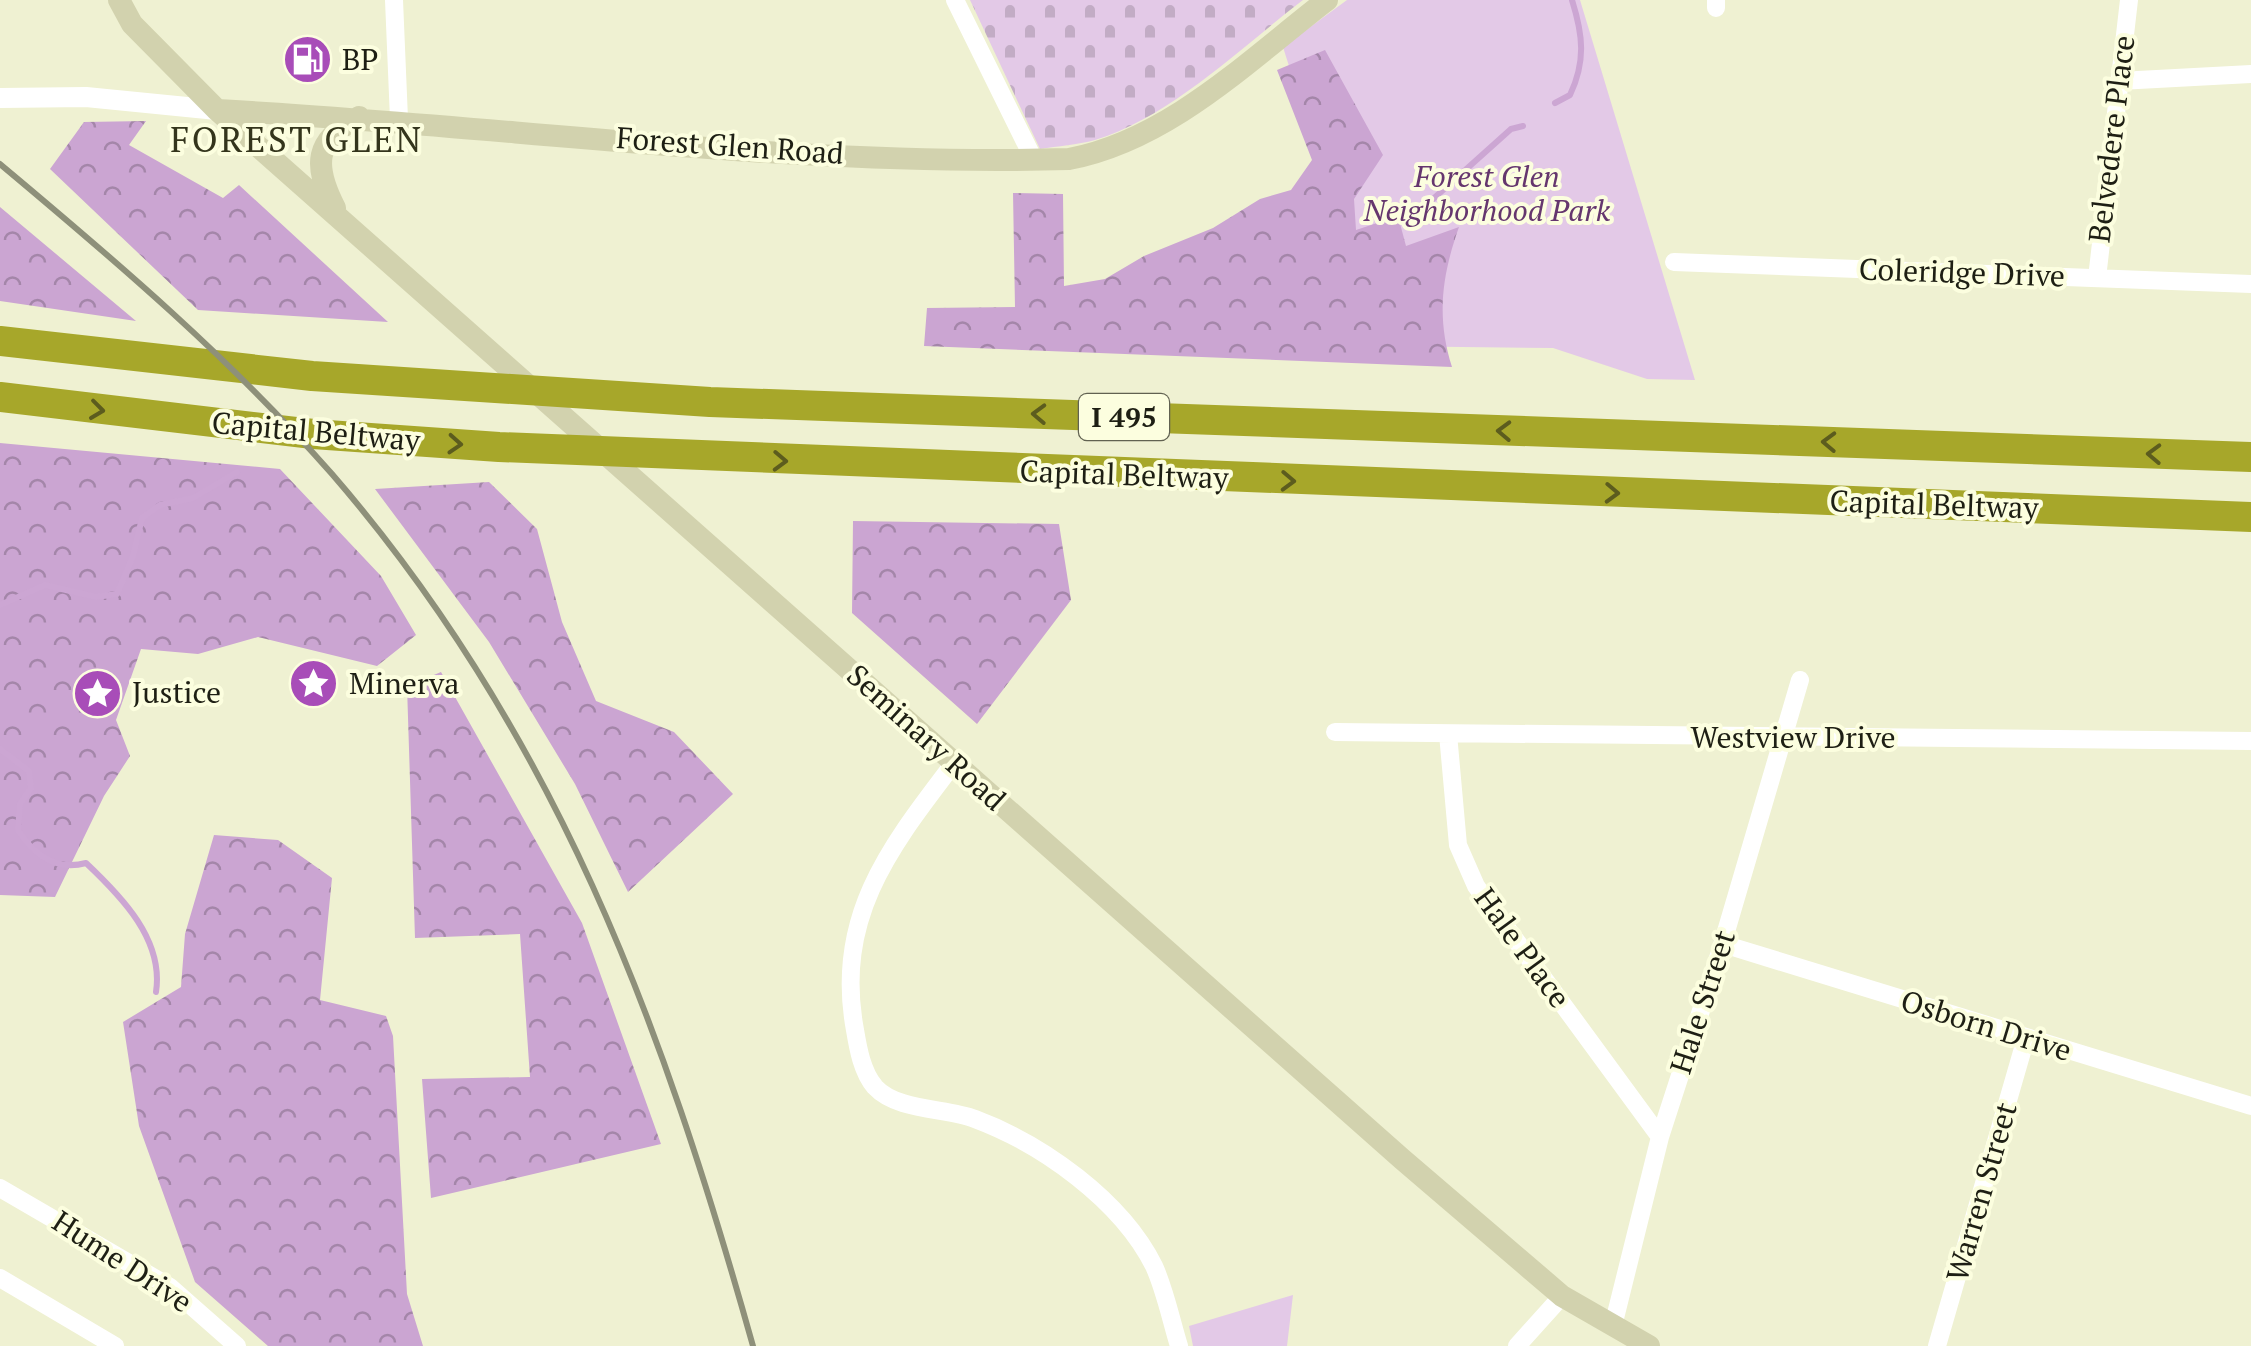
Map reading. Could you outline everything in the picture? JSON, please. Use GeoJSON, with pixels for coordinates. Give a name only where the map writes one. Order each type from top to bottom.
{"type":"FeatureCollection","features":[{"type":"Feature","properties":{"kind":"highway","name":"Capital Beltway"},"geometry":{"type":"LineString","coordinates":[[0,341],[312,376],[710,402],[2251,457]]}},
{"type":"Feature","properties":{"kind":"highway","name":"Capital Beltway"},"geometry":{"type":"LineString","coordinates":[[0,397],[296,432],[499,447],[2251,517]]}},
{"type":"Feature","properties":{"kind":"main road","name":"Seminary Road"},"geometry":{"type":"LineString","coordinates":[[119,0],[132,24],[217,110],[954,763],[1562,1296],[1648,1346]]}},
{"type":"Feature","properties":{"kind":"main road","name":"Forest Glen Road"},"geometry":{"type":"LineString","coordinates":[[217,110],[399,120],[739,151],[1034,160],[1083,156],[1130,141],[1192,103],[1327,0]]}},
{"type":"Feature","properties":{"kind":"main road"},"geometry":{"type":"LineString","coordinates":[[342,220],[321,175],[321,156],[336,128],[359,117]]}},
{"type":"Feature","properties":{"kind":"street"},"geometry":{"type":"LineString","coordinates":[[394,0],[399,120]]}},
{"type":"Feature","properties":{"kind":"street"},"geometry":{"type":"LineString","coordinates":[[954,0],[1034,160]]}},
{"type":"Feature","properties":{"kind":"street","name":"Belvedere Place"},"geometry":{"type":"LineString","coordinates":[[2097,278],[2129,0]]}},
{"type":"Feature","properties":{"kind":"street"},"geometry":{"type":"LineString","coordinates":[[2119,80],[2251,74]]}},
{"type":"Feature","properties":{"kind":"street","name":"Forest Glen Road"},"geometry":{"type":"LineString","coordinates":[[4,92],[64,89],[86,97],[217,110]]}},
{"type":"Feature","properties":{"kind":"street","name":"Coleridge Drive"},"geometry":{"type":"LineString","coordinates":[[1674,262],[2251,284]]}},
{"type":"Feature","properties":{"kind":"street","name":"Hale Street"},"geometry":{"type":"LineString","coordinates":[[1613,1326],[1660,1137],[1800,680]]}},
{"type":"Feature","properties":{"kind":"street","name":"Westview Drive"},"geometry":{"type":"LineString","coordinates":[[1335,732],[2251,740]]}},
{"type":"Feature","properties":{"kind":"street","name":"Hale Place"},"geometry":{"type":"LineString","coordinates":[[1448,734],[1458,845],[1476,886],[1660,1137]]}},
{"type":"Feature","properties":{"kind":"street"},"geometry":{"type":"LineString","coordinates":[[954,763],[887,851],[860,915],[850,967],[850,1002],[860,1056],[875,1088],[898,1100],[975,1119],[1060,1163],[1122,1222],[1154,1266],[1179,1346]]}},
{"type":"Feature","properties":{"kind":"street","name":"Osborn Drive"},"geometry":{"type":"LineString","coordinates":[[1722,944],[2251,1106]]}},
{"type":"Feature","properties":{"kind":"street","name":"Warren Street"},"geometry":{"type":"LineString","coordinates":[[1937,1346],[2026,1038]]}},
{"type":"Feature","properties":{"kind":"street","name":"Hume Drive"},"geometry":{"type":"LineString","coordinates":[[0,1188],[170,1286],[237,1346]]}},
{"type":"Feature","properties":{"kind":"street"},"geometry":{"type":"LineString","coordinates":[[0,1278],[116,1346]]}},
{"type":"Feature","properties":{"kind":"street"},"geometry":{"type":"LineString","coordinates":[[1518,1346],[1562,1296]]}},
{"type":"Feature","properties":{"kind":"green space"},"geometry":{"type":"Polygon","coordinates":[[[970,0],[1303,0],[1204,79],[1151,115],[1095,140],[1040,149],[970,0]]]}},
{"type":"Feature","properties":{"kind":"green space","name":"Forest Glen Neighborhood Park"},"geometry":{"type":"Polygon","coordinates":[[[1347,0],[1580,0],[1695,380],[1647,379],[1553,348],[1377,346],[1283,47],[1347,0]]]}},
{"type":"Feature","properties":{"kind":"green space"},"geometry":{"type":"Polygon","coordinates":[[[1325,50],[1383,155],[1354,199],[1356,230],[1398,216],[1406,246],[1459,227],[1443,296],[1444,331],[1452,367],[924,346],[927,308],[1015,307],[1013,193],[1063,194],[1064,286],[1105,279],[1144,256],[1213,228],[1260,199],[1291,190],[1312,160],[1277,70],[1325,50]]]}},
{"type":"Feature","properties":{"kind":"green space"},"geometry":{"type":"Polygon","coordinates":[[[146,121],[129,145],[223,198],[239,185],[388,322],[198,310],[50,169],[84,122],[146,121]]]}},
{"type":"Feature","properties":{"kind":"green space"},"geometry":{"type":"Polygon","coordinates":[[[0,207],[136,321],[0,301],[0,207]]]}},
{"type":"Feature","properties":{"kind":"green space"},"geometry":{"type":"Polygon","coordinates":[[[0,443],[280,469],[381,576],[416,635],[377,666],[258,637],[198,654],[141,649],[116,720],[130,756],[104,796],[55,897],[0,895],[0,443]]]}},
{"type":"Feature","properties":{"kind":"green space"},"geometry":{"type":"Polygon","coordinates":[[[489,482],[537,529],[562,622],[596,701],[674,732],[733,794],[628,892],[575,784],[489,642],[375,489],[489,482]]]}},
{"type":"Feature","properties":{"kind":"green space"},"geometry":{"type":"Polygon","coordinates":[[[853,521],[1059,524],[1071,600],[977,724],[852,613],[853,521]]]}},
{"type":"Feature","properties":{"kind":"green space"},"geometry":{"type":"Polygon","coordinates":[[[441,672],[582,923],[661,1144],[431,1198],[422,1079],[530,1077],[520,934],[415,938],[407,686],[441,672]]]}},
{"type":"Feature","properties":{"kind":"green space"},"geometry":{"type":"Polygon","coordinates":[[[214,835],[278,840],[332,878],[320,1000],[386,1016],[393,1036],[407,1294],[423,1346],[268,1346],[195,1282],[139,1126],[123,1022],[181,987],[185,934],[214,835]]]}},
{"type":"Feature","properties":{"kind":"green space"},"geometry":{"type":"Polygon","coordinates":[[[1293,1295],[1287,1346],[1193,1346],[1189,1326],[1293,1295]]]}},
{"type":"Feature","properties":{"kind":"waterway"},"geometry":{"type":"LineString","coordinates":[[1555,103],[1570,95],[1581,59],[1579,25],[1572,0]]}},
{"type":"Feature","properties":{"kind":"waterway"},"geometry":{"type":"LineString","coordinates":[[1413,210],[1433,199],[1511,129],[1523,126]]}},
{"type":"Feature","properties":{"kind":"waterway"},"geometry":{"type":"LineString","coordinates":[[0,605],[45,585],[96,597],[117,594],[133,556],[142,518],[160,505],[193,498],[237,472]]}},
{"type":"Feature","properties":{"kind":"waterway"},"geometry":{"type":"LineString","coordinates":[[0,749],[29,771],[31,788],[20,804],[18,830],[47,859],[65,865],[86,863],[126,905],[147,937],[157,973],[156,992]]}},
{"type":"Feature","properties":{"kind":"railway"},"geometry":{"type":"LineString","coordinates":[[0,164],[172,313],[294,432],[411,573],[479,674],[540,778],[639,996],[680,1109],[753,1346]]}},
{"type":"Feature","properties":{"kind":"place","name":"BP"},"geometry":{"type":"Point","coordinates":[307,60]}},
{"type":"Feature","properties":{"kind":"place","name":"Minerva"},"geometry":{"type":"Point","coordinates":[314,684]}},
{"type":"Feature","properties":{"kind":"place","name":"Justice"},"geometry":{"type":"Point","coordinates":[97,693]}},
{"type":"Feature","properties":{"kind":"district","name":"FOREST GLEN"},"geometry":{"type":"Point","coordinates":[297,140]}}]}
